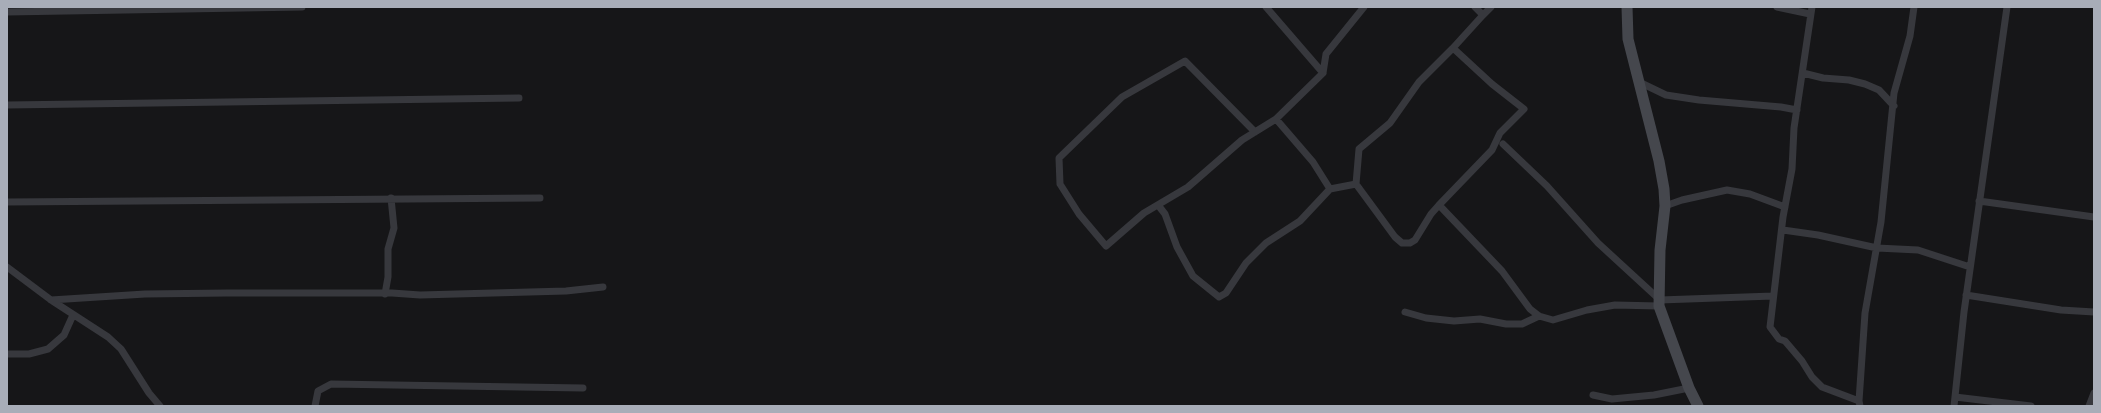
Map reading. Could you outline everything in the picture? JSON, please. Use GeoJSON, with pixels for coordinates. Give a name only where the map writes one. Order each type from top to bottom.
{"type":"FeatureCollection","features":[{"type":"Feature","properties":{"kind":"street"},"geometry":{"type":"LineString","coordinates":[[7,12],[302,7]]}},
{"type":"Feature","properties":{"kind":"street"},"geometry":{"type":"LineString","coordinates":[[1266,7],[1323,73]]}},
{"type":"Feature","properties":{"kind":"street"},"geometry":{"type":"LineString","coordinates":[[1255,132],[1185,61],[1122,96],[1059,158],[1060,184],[1079,214],[1106,246],[1144,214],[1188,187],[1242,140],[1255,132],[1276,119],[1323,73],[1326,54],[1364,7]]}},
{"type":"Feature","properties":{"kind":"street"},"geometry":{"type":"LineString","coordinates":[[1475,7],[1483,15]]}},
{"type":"Feature","properties":{"kind":"street"},"geometry":{"type":"LineString","coordinates":[[1453,48],[1492,84],[1524,109],[1500,133],[1492,150],[1431,214],[1415,240],[1410,243],[1402,243],[1395,237],[1356,184],[1359,149],[1390,123],[1419,82],[1491,7]]}},
{"type":"Feature","properties":{"kind":"street"},"geometry":{"type":"LineString","coordinates":[[1627,7],[1628,40],[1659,161],[1665,206],[1660,250],[1659,303],[1689,388],[1698,406]]}},
{"type":"Feature","properties":{"kind":"street"},"geometry":{"type":"LineString","coordinates":[[1777,7],[1811,11],[1804,73],[1794,128],[1792,169],[1785,207],[1770,327],[1774,335],[1785,341],[1802,361],[1812,377],[1822,387],[1860,404],[1865,313],[1877,248],[1894,106],[1894,93],[1910,36],[1914,7]]}},
{"type":"Feature","properties":{"kind":"street"},"geometry":{"type":"LineString","coordinates":[[1954,406],[1966,295],[2007,7]]}},
{"type":"Feature","properties":{"kind":"street"},"geometry":{"type":"LineString","coordinates":[[1804,73],[1824,78],[1849,80],[1865,84],[1879,90],[1894,106]]}},
{"type":"Feature","properties":{"kind":"street"},"geometry":{"type":"LineString","coordinates":[[1639,82],[1666,95],[1699,100],[1782,107],[1797,110]]}},
{"type":"Feature","properties":{"kind":"street"},"geometry":{"type":"LineString","coordinates":[[7,105],[519,98]]}},
{"type":"Feature","properties":{"kind":"street"},"geometry":{"type":"LineString","coordinates":[[1276,119],[1313,162],[1330,189]]}},
{"type":"Feature","properties":{"kind":"street"},"geometry":{"type":"LineString","coordinates":[[1503,144],[1547,186],[1598,243],[1659,303]]}},
{"type":"Feature","properties":{"kind":"street"},"geometry":{"type":"LineString","coordinates":[[1158,206],[1164,214],[1176,247],[1193,276],[1218,297],[1226,293],[1246,263],[1266,243],[1300,221],[1330,189],[1356,184]]}},
{"type":"Feature","properties":{"kind":"street"},"geometry":{"type":"LineString","coordinates":[[1665,206],[1682,200],[1727,190],[1750,194],[1785,207]]}},
{"type":"Feature","properties":{"kind":"street"},"geometry":{"type":"LineString","coordinates":[[7,202],[43,203],[391,198],[540,198]]}},
{"type":"Feature","properties":{"kind":"street"},"geometry":{"type":"LineString","coordinates":[[385,294],[388,277],[388,250],[394,228],[391,198]]}},
{"type":"Feature","properties":{"kind":"street"},"geometry":{"type":"LineString","coordinates":[[1979,201],[2094,217]]}},
{"type":"Feature","properties":{"kind":"street"},"geometry":{"type":"LineString","coordinates":[[1439,205],[1502,271],[1530,309],[1539,316],[1553,320],[1587,310],[1615,305],[1773,296]]}},
{"type":"Feature","properties":{"kind":"street"},"geometry":{"type":"LineString","coordinates":[[1783,230],[1877,248],[1918,250],[1970,267]]}},
{"type":"Feature","properties":{"kind":"street"},"geometry":{"type":"LineString","coordinates":[[7,267],[51,300],[108,337],[121,349],[149,393],[160,406]]}},
{"type":"Feature","properties":{"kind":"street"},"geometry":{"type":"LineString","coordinates":[[51,300],[145,294],[227,293],[420,295],[543,292],[603,287]]}},
{"type":"Feature","properties":{"kind":"street"},"geometry":{"type":"LineString","coordinates":[[1966,295],[2061,310],[2094,312]]}},
{"type":"Feature","properties":{"kind":"street"},"geometry":{"type":"LineString","coordinates":[[1404,312],[1426,318],[1454,321],[1480,319],[1506,324],[1522,324],[1539,316]]}},
{"type":"Feature","properties":{"kind":"street"},"geometry":{"type":"LineString","coordinates":[[7,354],[29,354],[48,349],[64,335],[73,315]]}},
{"type":"Feature","properties":{"kind":"street"},"geometry":{"type":"LineString","coordinates":[[315,406],[318,391],[331,384],[583,388]]}},
{"type":"Feature","properties":{"kind":"street"},"geometry":{"type":"LineString","coordinates":[[1593,395],[1612,399],[1654,395],[1689,388]]}},
{"type":"Feature","properties":{"kind":"street"},"geometry":{"type":"LineString","coordinates":[[2089,406],[2094,393]]}},
{"type":"Feature","properties":{"kind":"street"},"geometry":{"type":"LineString","coordinates":[[1955,397],[2031,406]]}}]}
